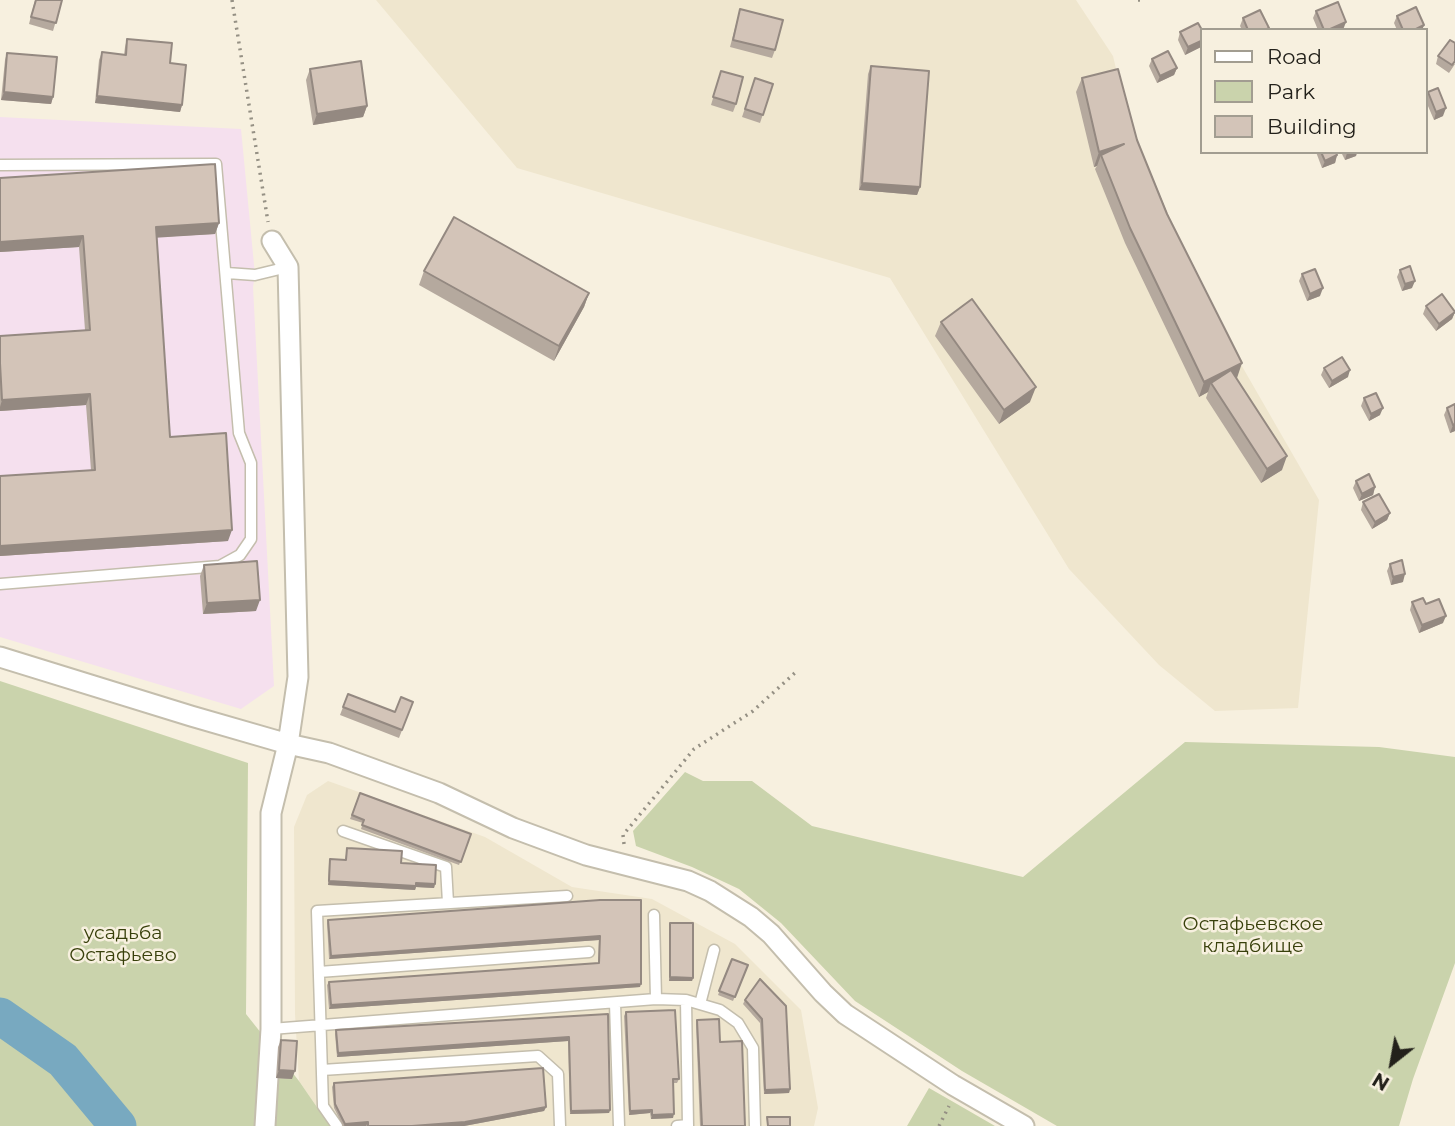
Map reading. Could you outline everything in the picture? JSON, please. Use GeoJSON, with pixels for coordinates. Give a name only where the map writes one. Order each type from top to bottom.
{"type":"FeatureCollection","features":[{"type":"Feature","properties":{"kind":"street"},"geometry":{"type":"LineString","coordinates":[[265,1126],[271,1029],[271,813],[288,744],[298,677],[288,267],[272,241]]}},
{"type":"Feature","properties":{"kind":"street"},"geometry":{"type":"LineString","coordinates":[[0,657],[191,716],[288,744],[329,752],[439,793],[513,828],[586,855],[688,881],[710,891],[751,917],[771,934],[845,1014],[953,1085],[1024,1126]]}},
{"type":"Feature","properties":{"kind":"lane"},"geometry":{"type":"LineString","coordinates":[[0,165],[216,163],[239,433],[251,463],[251,539],[240,555],[220,566],[0,584]]}},
{"type":"Feature","properties":{"kind":"lane"},"geometry":{"type":"LineString","coordinates":[[227,273],[255,275],[288,267]]}},
{"type":"Feature","properties":{"kind":"lane"},"geometry":{"type":"LineString","coordinates":[[344,831],[446,867],[448,904]]}},
{"type":"Feature","properties":{"kind":"lane"},"geometry":{"type":"LineString","coordinates":[[337,1126],[323,1106],[317,911],[568,896]]}},
{"type":"Feature","properties":{"kind":"lane"},"geometry":{"type":"LineString","coordinates":[[654,915],[656,999]]}},
{"type":"Feature","properties":{"kind":"lane"},"geometry":{"type":"LineString","coordinates":[[699,1004],[714,950]]}},
{"type":"Feature","properties":{"kind":"lane"},"geometry":{"type":"LineString","coordinates":[[319,972],[589,952]]}},
{"type":"Feature","properties":{"kind":"lane"},"geometry":{"type":"LineString","coordinates":[[271,1029],[656,999],[686,1000],[720,1010],[738,1023],[753,1048],[755,1126]]}},
{"type":"Feature","properties":{"kind":"lane"},"geometry":{"type":"LineString","coordinates":[[677,1126],[688,1126],[686,1000]]}},
{"type":"Feature","properties":{"kind":"lane"},"geometry":{"type":"LineString","coordinates":[[615,1003],[619,1126]]}},
{"type":"Feature","properties":{"kind":"lane"},"geometry":{"type":"LineString","coordinates":[[322,1070],[538,1056],[558,1074],[560,1126]]}},
{"type":"Feature","properties":{"kind":"path"},"geometry":{"type":"LineString","coordinates":[[232,0],[272,241]]}},
{"type":"Feature","properties":{"kind":"path"},"geometry":{"type":"LineString","coordinates":[[634,850],[623,843],[623,835],[694,749],[753,711],[797,671]]}},
{"type":"Feature","properties":{"kind":"path"},"geometry":{"type":"LineString","coordinates":[[939,1126],[952,1101]]}},
{"type":"Feature","properties":{"kind":"shaded area"},"geometry":{"type":"Polygon","coordinates":[[[376,0],[1076,0],[1113,56],[1148,203],[1319,500],[1298,708],[1215,711],[1159,665],[1069,569],[890,278],[517,168],[376,0]]]}},
{"type":"Feature","properties":{"kind":"shaded area"},"geometry":{"type":"Polygon","coordinates":[[[0,117],[241,129],[255,275],[253,287],[274,686],[241,709],[0,637],[0,117]]]}},
{"type":"Feature","properties":{"kind":"shaded area"},"geometry":{"type":"Polygon","coordinates":[[[328,781],[485,837],[572,887],[652,899],[735,944],[801,1010],[818,1108],[814,1126],[330,1126],[299,1081],[295,1014],[294,827],[307,795],[328,781]]]}},
{"type":"Feature","properties":{"kind":"green space","name":"усадьба Остафьево"},"geometry":{"type":"Polygon","coordinates":[[[0,681],[248,763],[246,1014],[299,1081],[330,1126],[0,1126],[0,681]]]}},
{"type":"Feature","properties":{"kind":"green space","name":"Остафьевское кладбище"},"geometry":{"type":"Polygon","coordinates":[[[1185,742],[1379,747],[1455,757],[1455,963],[1399,1126],[1057,1126],[962,1071],[855,1001],[781,923],[739,889],[692,867],[636,846],[633,831],[685,772],[703,781],[752,781],[812,826],[1023,877],[1185,742]]]}},
{"type":"Feature","properties":{"kind":"green space"},"geometry":{"type":"Polygon","coordinates":[[[929,1088],[950,1100],[995,1126],[907,1126],[929,1088]]]}},
{"type":"Feature","properties":{"kind":"building"},"geometry":{"type":"Polygon","coordinates":[[[36,0],[62,0],[56,23],[31,17],[36,0]]]}},
{"type":"Feature","properties":{"kind":"building"},"geometry":{"type":"Polygon","coordinates":[[[1338,2],[1346,22],[1332,28],[1323,28],[1316,11],[1338,2]]]}},
{"type":"Feature","properties":{"kind":"building"},"geometry":{"type":"Polygon","coordinates":[[[1416,7],[1424,25],[1418,28],[1402,28],[1397,16],[1416,7]]]}},
{"type":"Feature","properties":{"kind":"building"},"geometry":{"type":"Polygon","coordinates":[[[740,9],[783,20],[775,50],[733,40],[740,9]]]}},
{"type":"Feature","properties":{"kind":"building"},"geometry":{"type":"Polygon","coordinates":[[[1260,10],[1269,28],[1247,28],[1243,18],[1260,10]]]}},
{"type":"Feature","properties":{"kind":"building"},"geometry":{"type":"Polygon","coordinates":[[[1198,23],[1201,28],[1200,41],[1188,47],[1180,32],[1198,23]]]}},
{"type":"Feature","properties":{"kind":"building"},"geometry":{"type":"Polygon","coordinates":[[[127,39],[172,43],[170,63],[186,65],[182,105],[97,96],[102,52],[126,55],[127,39]]]}},
{"type":"Feature","properties":{"kind":"building"},"geometry":{"type":"Polygon","coordinates":[[[1450,40],[1455,43],[1455,61],[1452,65],[1438,56],[1450,40]]]}},
{"type":"Feature","properties":{"kind":"building"},"geometry":{"type":"Polygon","coordinates":[[[1168,51],[1177,68],[1160,76],[1152,59],[1168,51]]]}},
{"type":"Feature","properties":{"kind":"building"},"geometry":{"type":"Polygon","coordinates":[[[7,53],[57,57],[53,97],[4,92],[7,53]]]}},
{"type":"Feature","properties":{"kind":"building"},"geometry":{"type":"Polygon","coordinates":[[[361,61],[367,106],[317,114],[310,69],[361,61]]]}},
{"type":"Feature","properties":{"kind":"building"},"geometry":{"type":"Polygon","coordinates":[[[871,66],[929,71],[920,187],[862,183],[871,66]]]}},
{"type":"Feature","properties":{"kind":"building"},"geometry":{"type":"Polygon","coordinates":[[[1118,69],[1137,140],[1167,214],[1242,363],[1204,382],[1130,228],[1101,155],[1124,144],[1099,152],[1082,78],[1118,69]]]}},
{"type":"Feature","properties":{"kind":"building"},"geometry":{"type":"Polygon","coordinates":[[[721,71],[743,77],[736,104],[713,97],[721,71]]]}},
{"type":"Feature","properties":{"kind":"building"},"geometry":{"type":"Polygon","coordinates":[[[755,78],[773,84],[763,115],[745,109],[755,78]]]}},
{"type":"Feature","properties":{"kind":"building"},"geometry":{"type":"Polygon","coordinates":[[[1438,88],[1446,108],[1436,112],[1428,92],[1438,88]]]}},
{"type":"Feature","properties":{"kind":"building"},"geometry":{"type":"Polygon","coordinates":[[[1322,154],[1337,154],[1337,155],[1325,161],[1322,154]]]}},
{"type":"Feature","properties":{"kind":"building"},"geometry":{"type":"Polygon","coordinates":[[[215,164],[219,223],[156,227],[170,437],[226,433],[232,530],[0,546],[0,476],[95,470],[90,394],[2,400],[0,336],[90,330],[83,236],[0,242],[0,178],[215,164]]]}},
{"type":"Feature","properties":{"kind":"building"},"geometry":{"type":"Polygon","coordinates":[[[454,217],[589,293],[559,346],[424,271],[454,217]]]}},
{"type":"Feature","properties":{"kind":"building"},"geometry":{"type":"Polygon","coordinates":[[[1410,266],[1415,281],[1405,284],[1400,270],[1410,266]]]}},
{"type":"Feature","properties":{"kind":"building"},"geometry":{"type":"Polygon","coordinates":[[[1315,269],[1323,288],[1310,294],[1302,274],[1315,269]]]}},
{"type":"Feature","properties":{"kind":"building"},"geometry":{"type":"Polygon","coordinates":[[[1442,294],[1455,312],[1439,324],[1426,306],[1442,294]]]}},
{"type":"Feature","properties":{"kind":"building"},"geometry":{"type":"Polygon","coordinates":[[[972,299],[1036,387],[1004,410],[941,322],[972,299]]]}},
{"type":"Feature","properties":{"kind":"building"},"geometry":{"type":"Polygon","coordinates":[[[1342,357],[1350,370],[1332,381],[1324,368],[1342,357]]]}},
{"type":"Feature","properties":{"kind":"building"},"geometry":{"type":"Polygon","coordinates":[[[1231,370],[1287,456],[1267,469],[1211,383],[1231,370]]]}},
{"type":"Feature","properties":{"kind":"building"},"geometry":{"type":"Polygon","coordinates":[[[1376,393],[1383,408],[1371,414],[1364,398],[1376,393]]]}},
{"type":"Feature","properties":{"kind":"building"},"geometry":{"type":"Polygon","coordinates":[[[1455,404],[1455,424],[1453,425],[1447,408],[1455,404]]]}},
{"type":"Feature","properties":{"kind":"building"},"geometry":{"type":"Polygon","coordinates":[[[1369,474],[1375,487],[1362,494],[1356,481],[1369,474]]]}},
{"type":"Feature","properties":{"kind":"building"},"geometry":{"type":"Polygon","coordinates":[[[1379,494],[1390,513],[1375,522],[1363,502],[1379,494]]]}},
{"type":"Feature","properties":{"kind":"building"},"geometry":{"type":"Polygon","coordinates":[[[1402,560],[1405,574],[1393,577],[1390,564],[1402,560]]]}},
{"type":"Feature","properties":{"kind":"building"},"geometry":{"type":"Polygon","coordinates":[[[257,561],[260,600],[207,603],[204,565],[257,561]]]}},
{"type":"Feature","properties":{"kind":"building"},"geometry":{"type":"Polygon","coordinates":[[[1423,598],[1426,604],[1439,599],[1446,616],[1422,625],[1412,602],[1423,598]]]}},
{"type":"Feature","properties":{"kind":"building"},"geometry":{"type":"Polygon","coordinates":[[[348,694],[395,712],[401,697],[413,702],[402,730],[343,707],[348,694]]]}},
{"type":"Feature","properties":{"kind":"building"},"geometry":{"type":"Polygon","coordinates":[[[360,793],[471,834],[461,862],[362,825],[364,820],[352,815],[360,793]]]}},
{"type":"Feature","properties":{"kind":"building"},"geometry":{"type":"Polygon","coordinates":[[[347,848],[402,851],[401,863],[436,865],[435,884],[416,883],[416,886],[329,881],[330,859],[346,860],[347,848]]]}},
{"type":"Feature","properties":{"kind":"building"},"geometry":{"type":"Polygon","coordinates":[[[600,900],[641,900],[641,984],[331,1005],[329,982],[599,963],[600,936],[331,956],[328,920],[600,900]]]}},
{"type":"Feature","properties":{"kind":"building"},"geometry":{"type":"Polygon","coordinates":[[[670,923],[693,923],[693,978],[670,977],[670,923]]]}},
{"type":"Feature","properties":{"kind":"building"},"geometry":{"type":"Polygon","coordinates":[[[732,959],[748,965],[735,997],[719,991],[732,959]]]}},
{"type":"Feature","properties":{"kind":"building"},"geometry":{"type":"Polygon","coordinates":[[[760,979],[786,1006],[790,1089],[765,1090],[762,1019],[745,1000],[760,979]]]}},
{"type":"Feature","properties":{"kind":"building"},"geometry":{"type":"Polygon","coordinates":[[[675,1010],[679,1079],[673,1079],[674,1114],[652,1115],[652,1110],[630,1111],[626,1012],[675,1010]]]}},
{"type":"Feature","properties":{"kind":"building"},"geometry":{"type":"Polygon","coordinates":[[[608,1014],[610,1110],[571,1111],[569,1037],[338,1053],[336,1030],[608,1014]]]}},
{"type":"Feature","properties":{"kind":"building"},"geometry":{"type":"Polygon","coordinates":[[[719,1019],[720,1042],[742,1041],[745,1126],[702,1126],[697,1020],[719,1019]]]}},
{"type":"Feature","properties":{"kind":"building"},"geometry":{"type":"Polygon","coordinates":[[[281,1040],[297,1041],[295,1071],[279,1070],[281,1040]]]}},
{"type":"Feature","properties":{"kind":"building"},"geometry":{"type":"Polygon","coordinates":[[[543,1068],[546,1107],[465,1122],[412,1126],[368,1126],[368,1122],[345,1124],[335,1104],[334,1083],[543,1068]]]}},
{"type":"Feature","properties":{"kind":"building"},"geometry":{"type":"Polygon","coordinates":[[[767,1117],[790,1117],[790,1126],[768,1126],[767,1117]]]}},
{"type":"Feature","properties":{"kind":"waterway"},"geometry":{"type":"LineString","coordinates":[[0,1016],[63,1060],[118,1126]]}}]}
